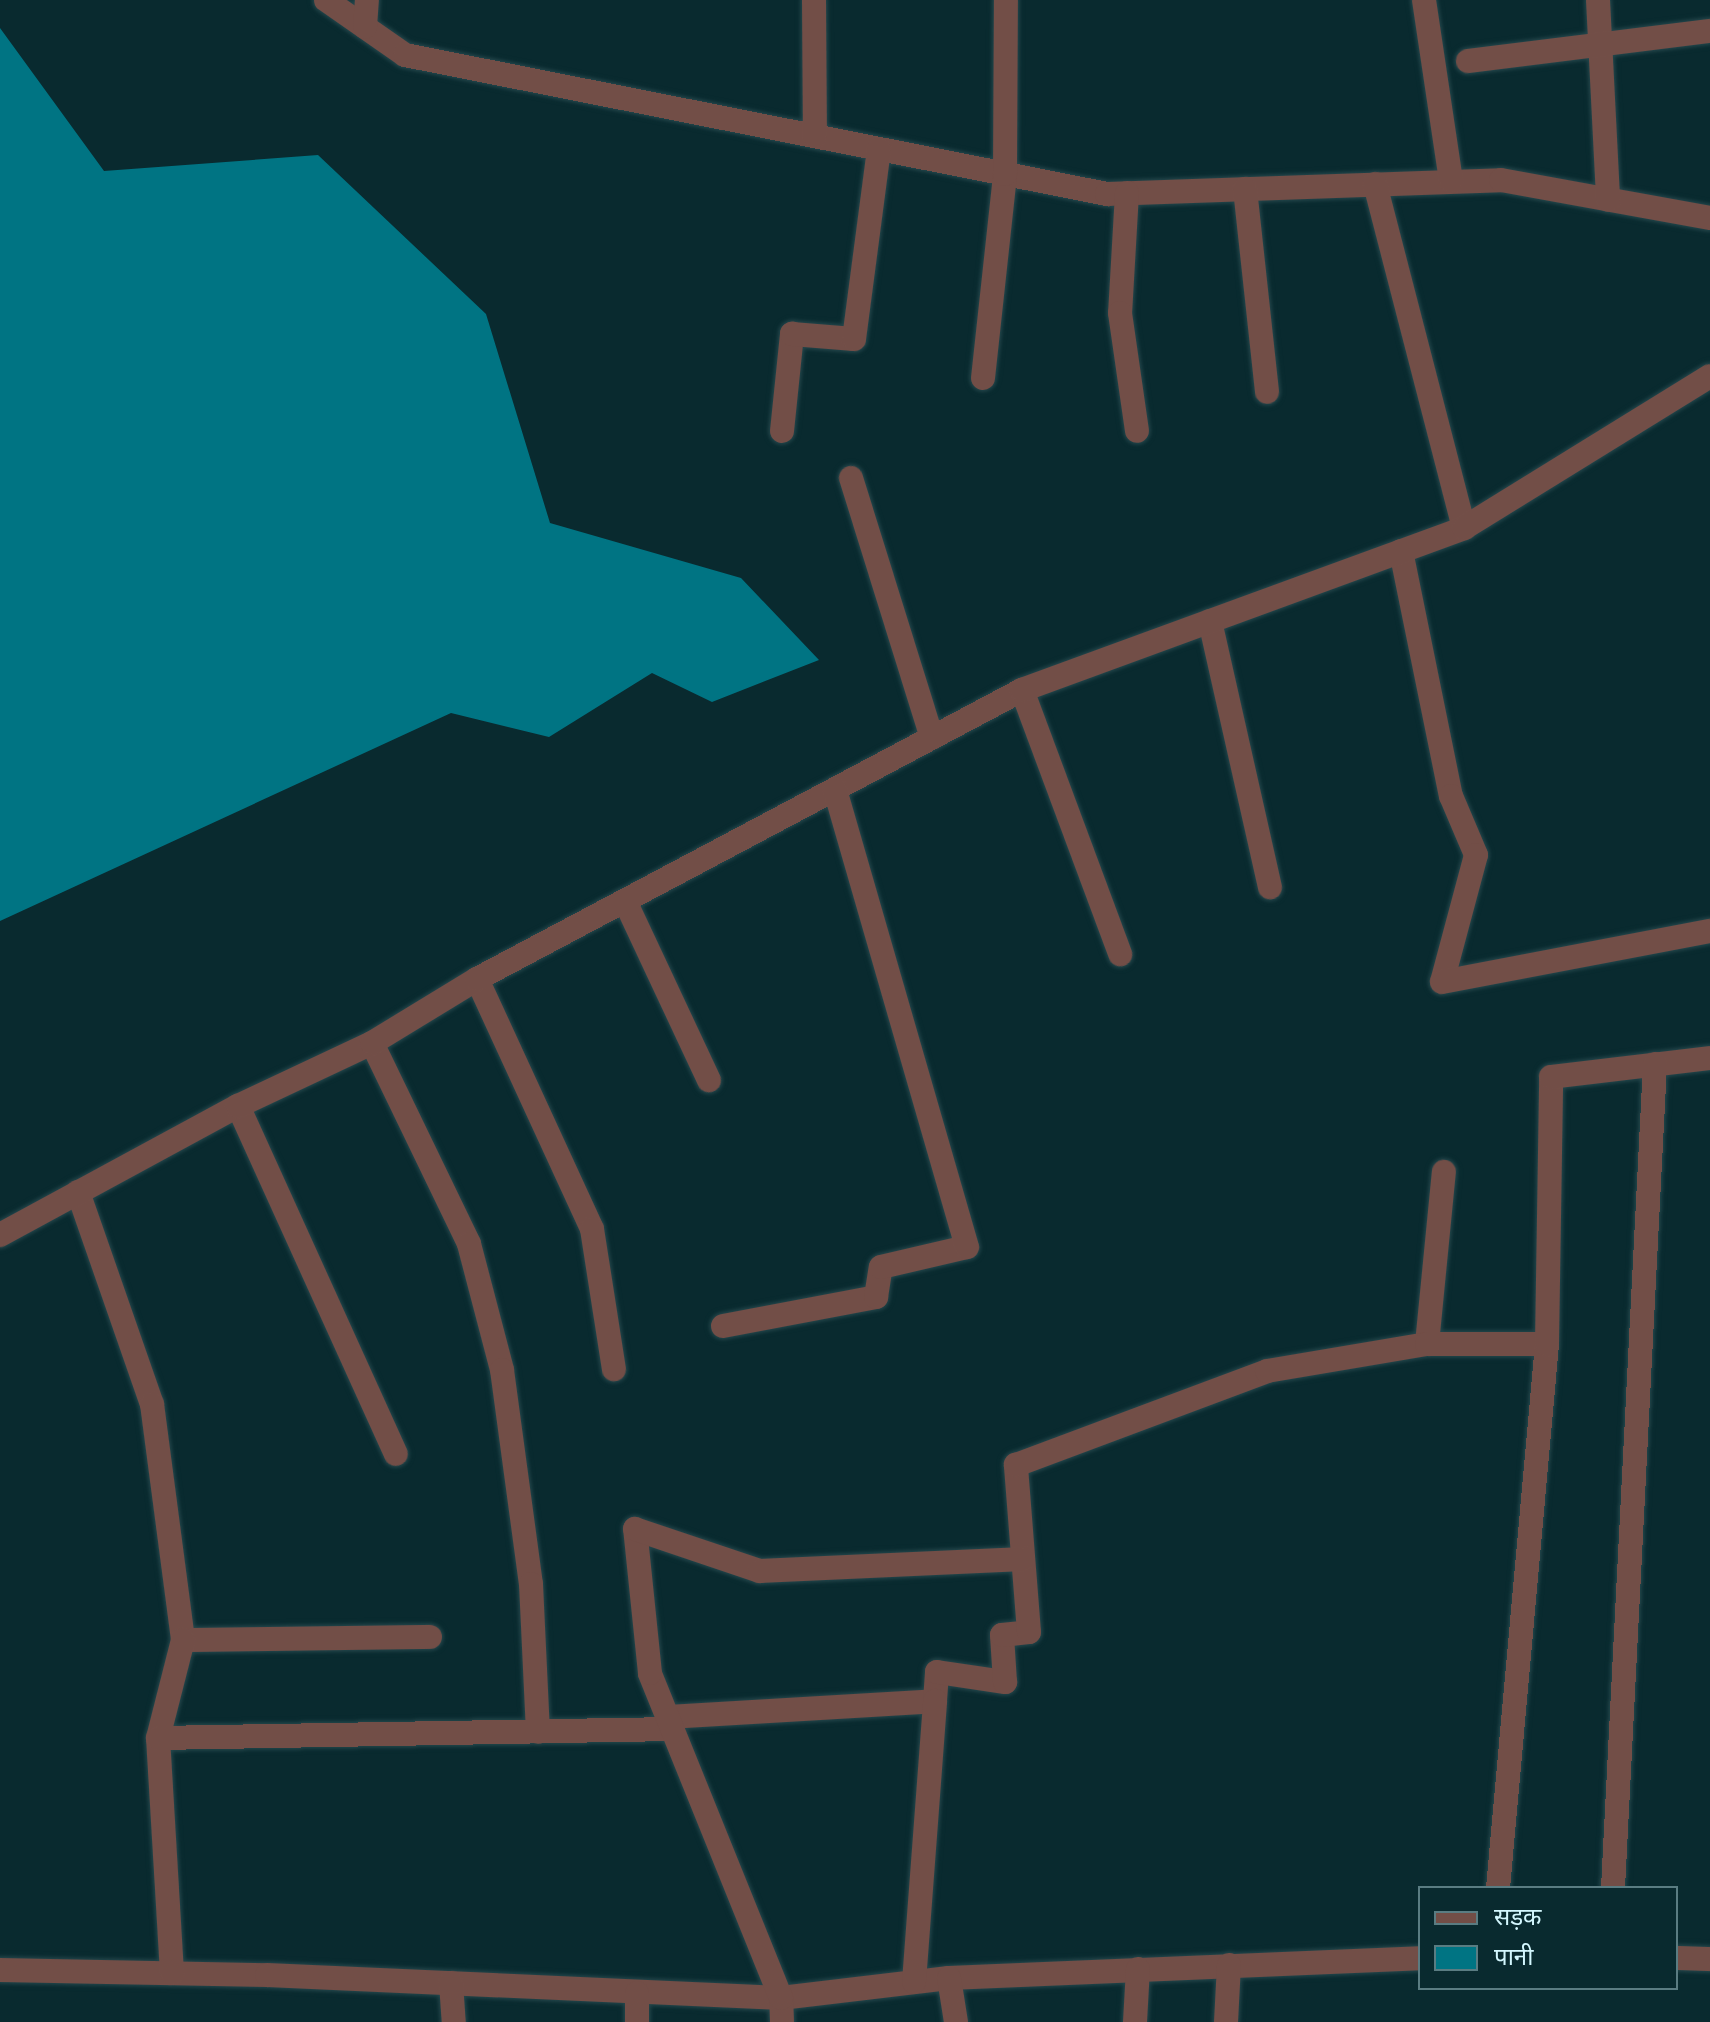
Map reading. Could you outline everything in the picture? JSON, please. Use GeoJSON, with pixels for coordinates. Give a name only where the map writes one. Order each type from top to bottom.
{"type":"FeatureCollection","features":[{"type":"Feature","properties":{"kind":"street"},"geometry":{"type":"LineString","coordinates":[[326,0],[405,55],[1005,174],[1127,193],[1501,180],[1710,218]]}},
{"type":"Feature","properties":{"kind":"street"},"geometry":{"type":"LineString","coordinates":[[365,27],[367,0]]}},
{"type":"Feature","properties":{"kind":"street"},"geometry":{"type":"LineString","coordinates":[[814,0],[815,136]]}},
{"type":"Feature","properties":{"kind":"street"},"geometry":{"type":"LineString","coordinates":[[983,378],[1005,174],[1006,0]]}},
{"type":"Feature","properties":{"kind":"street"},"geometry":{"type":"LineString","coordinates":[[1424,0],[1451,181]]}},
{"type":"Feature","properties":{"kind":"street"},"geometry":{"type":"LineString","coordinates":[[1598,0],[1608,200]]}},
{"type":"Feature","properties":{"kind":"street"},"geometry":{"type":"LineString","coordinates":[[1468,61],[1710,31]]}},
{"type":"Feature","properties":{"kind":"street"},"geometry":{"type":"LineString","coordinates":[[782,431],[792,334],[854,339],[879,150]]}},
{"type":"Feature","properties":{"kind":"street"},"geometry":{"type":"LineString","coordinates":[[1375,184],[1464,528]]}},
{"type":"Feature","properties":{"kind":"street"},"geometry":{"type":"LineString","coordinates":[[1245,189],[1267,392]]}},
{"type":"Feature","properties":{"kind":"street"},"geometry":{"type":"LineString","coordinates":[[1127,193],[1120,313],[1137,431]]}},
{"type":"Feature","properties":{"kind":"street"},"geometry":{"type":"LineString","coordinates":[[0,1235],[238,1106],[372,1043],[477,979],[1022,690],[1464,528],[1710,376]]}},
{"type":"Feature","properties":{"kind":"street"},"geometry":{"type":"LineString","coordinates":[[851,478],[932,738]]}},
{"type":"Feature","properties":{"kind":"street"},"geometry":{"type":"LineString","coordinates":[[1401,551],[1451,796],[1476,855],[1442,982],[1710,931]]}},
{"type":"Feature","properties":{"kind":"street"},"geometry":{"type":"LineString","coordinates":[[1210,621],[1270,887]]}},
{"type":"Feature","properties":{"kind":"street"},"geometry":{"type":"LineString","coordinates":[[1022,690],[1120,954]]}},
{"type":"Feature","properties":{"kind":"street"},"geometry":{"type":"LineString","coordinates":[[723,1326],[876,1297],[881,1267],[967,1247],[835,790]]}},
{"type":"Feature","properties":{"kind":"street"},"geometry":{"type":"LineString","coordinates":[[625,901],[709,1080]]}},
{"type":"Feature","properties":{"kind":"street"},"geometry":{"type":"LineString","coordinates":[[477,979],[592,1229],[614,1369]]}},
{"type":"Feature","properties":{"kind":"street"},"geometry":{"type":"LineString","coordinates":[[372,1043],[469,1244],[502,1370],[531,1584],[538,1732]]}},
{"type":"Feature","properties":{"kind":"street"},"geometry":{"type":"LineString","coordinates":[[1498,1886],[1547,1344],[1551,1077],[1710,1058]]}},
{"type":"Feature","properties":{"kind":"street"},"geometry":{"type":"LineString","coordinates":[[1613,1886],[1655,1064]]}},
{"type":"Feature","properties":{"kind":"street"},"geometry":{"type":"LineString","coordinates":[[238,1106],[396,1454]]}},
{"type":"Feature","properties":{"kind":"street"},"geometry":{"type":"LineString","coordinates":[[1427,1344],[1444,1172]]}},
{"type":"Feature","properties":{"kind":"street"},"geometry":{"type":"LineString","coordinates":[[78,1192],[152,1404],[183,1640],[158,1738],[172,1973]]}},
{"type":"Feature","properties":{"kind":"street"},"geometry":{"type":"LineString","coordinates":[[914,1982],[937,1672],[1005,1682],[1002,1635],[1029,1632],[1016,1465],[1267,1371],[1427,1344],[1547,1344]]}},
{"type":"Feature","properties":{"kind":"street"},"geometry":{"type":"LineString","coordinates":[[782,2010],[650,1673],[635,1529],[760,1571],[1023,1559]]}},
{"type":"Feature","properties":{"kind":"street"},"geometry":{"type":"LineString","coordinates":[[183,1640],[430,1637]]}},
{"type":"Feature","properties":{"kind":"street"},"geometry":{"type":"LineString","coordinates":[[158,1738],[538,1732],[935,1701]]}},
{"type":"Feature","properties":{"kind":"street"},"geometry":{"type":"LineString","coordinates":[[0,1970],[451,1983],[637,1993],[782,2010],[914,1982],[949,1978],[1418,1958]]}},
{"type":"Feature","properties":{"kind":"street"},"geometry":{"type":"LineString","coordinates":[[1678,1958],[1710,1959]]}},
{"type":"Feature","properties":{"kind":"street"},"geometry":{"type":"LineString","coordinates":[[1226,2022],[1229,1965]]}},
{"type":"Feature","properties":{"kind":"street"},"geometry":{"type":"LineString","coordinates":[[1135,2022],[1138,1969]]}},
{"type":"Feature","properties":{"kind":"street"},"geometry":{"type":"LineString","coordinates":[[949,1978],[956,2022]]}},
{"type":"Feature","properties":{"kind":"street"},"geometry":{"type":"LineString","coordinates":[[451,1983],[454,2022]]}},
{"type":"Feature","properties":{"kind":"street"},"geometry":{"type":"LineString","coordinates":[[637,1993],[637,2022]]}},
{"type":"Feature","properties":{"kind":"water"},"geometry":{"type":"Polygon","coordinates":[[[0,28],[104,171],[318,155],[486,314],[550,523],[741,578],[819,660],[712,702],[652,673],[549,737],[451,713],[0,921],[0,28]]]}}]}
